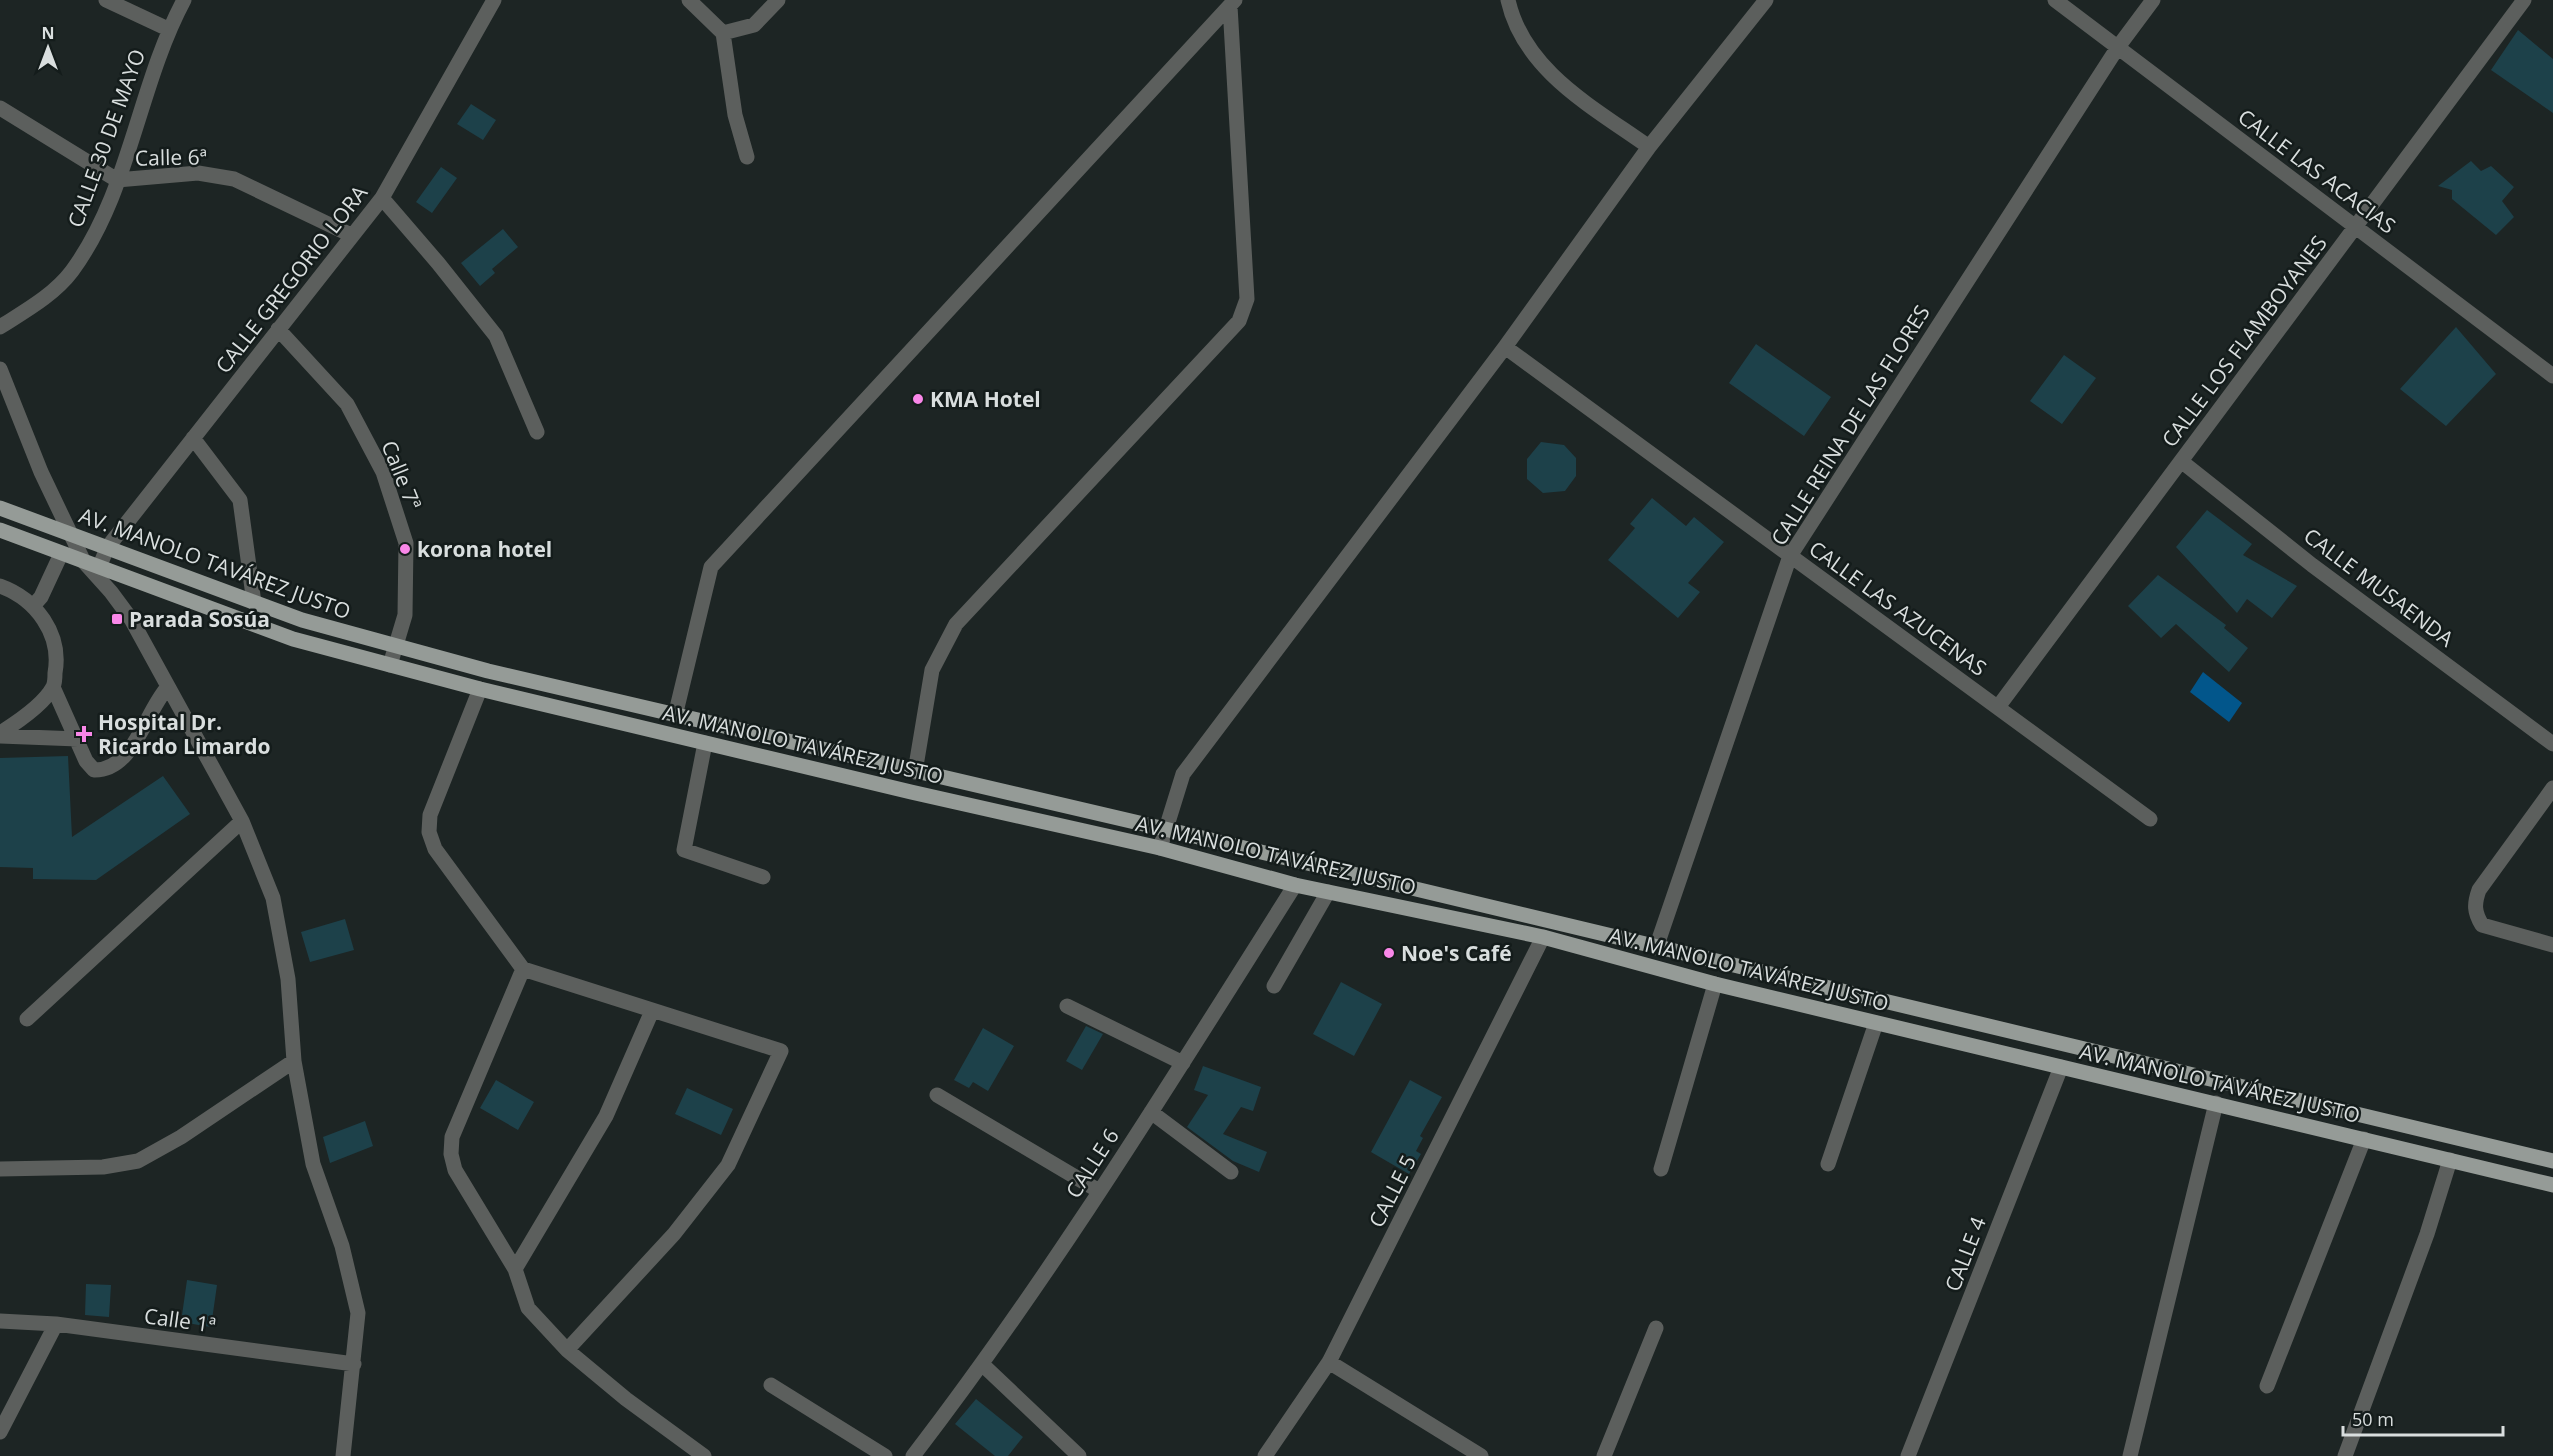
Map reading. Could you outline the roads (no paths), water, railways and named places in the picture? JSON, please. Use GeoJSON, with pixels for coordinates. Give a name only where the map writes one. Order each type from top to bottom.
{"type":"FeatureCollection","features":[{"type":"Feature","properties":{"kind":"main road","name":"AV. MANOLO TAVÁREZ JUSTO"},"geometry":{"type":"LineString","coordinates":[[0,508],[302,620],[488,671],[1165,829],[2553,1161]]}},
{"type":"Feature","properties":{"kind":"main road","name":"AV. MANOLO TAVÁREZ JUSTO"},"geometry":{"type":"LineString","coordinates":[[0,530],[293,639],[480,689],[1160,848],[1295,885],[1543,937],[1715,984],[2553,1185]]}},
{"type":"Feature","properties":{"kind":"street"},"geometry":{"type":"LineString","coordinates":[[106,0],[168,29]]}},
{"type":"Feature","properties":{"kind":"street","name":"CALLE 30 DE MAYO"},"geometry":{"type":"LineString","coordinates":[[0,327],[39,302],[71,272],[95,234],[117,180],[168,29],[184,0]]}},
{"type":"Feature","properties":{"kind":"street","name":"CALLE GREGORIO LORA"},"geometry":{"type":"LineString","coordinates":[[99,568],[107,548],[382,198],[494,0]]}},
{"type":"Feature","properties":{"kind":"street"},"geometry":{"type":"LineString","coordinates":[[689,0],[723,33],[735,116],[747,157]]}},
{"type":"Feature","properties":{"kind":"street"},"geometry":{"type":"LineString","coordinates":[[723,33],[754,25],[778,0]]}},
{"type":"Feature","properties":{"kind":"street"},"geometry":{"type":"LineString","coordinates":[[1508,0],[1514,24],[1533,56],[1566,87],[1649,147]]}},
{"type":"Feature","properties":{"kind":"street"},"geometry":{"type":"LineString","coordinates":[[1160,848],[1183,774],[1505,347],[1649,147],[1766,0]]}},
{"type":"Feature","properties":{"kind":"street","name":"CALLE LAS ACACIAS"},"geometry":{"type":"LineString","coordinates":[[2055,0],[2553,376]]}},
{"type":"Feature","properties":{"kind":"street","name":"CALLE REINA DE LAS FLORES"},"geometry":{"type":"LineString","coordinates":[[1656,948],[1790,556],[2118,47],[2153,0]]}},
{"type":"Feature","properties":{"kind":"street","name":"CALLE LOS FLAMBOYANES"},"geometry":{"type":"LineString","coordinates":[[1998,707],[2524,0]]}},
{"type":"Feature","properties":{"kind":"street"},"geometry":{"type":"LineString","coordinates":[[675,716],[711,567],[1232,3]]}},
{"type":"Feature","properties":{"kind":"street"},"geometry":{"type":"LineString","coordinates":[[915,772],[932,670],[956,624],[1239,321],[1247,299],[1232,3]]}},
{"type":"Feature","properties":{"kind":"street","name":"Calle 6ª"},"geometry":{"type":"LineString","coordinates":[[0,108],[117,180],[198,173],[234,179],[351,235]]}},
{"type":"Feature","properties":{"kind":"street"},"geometry":{"type":"LineString","coordinates":[[382,198],[496,336],[537,432]]}},
{"type":"Feature","properties":{"kind":"street","name":"Calle 7ª"},"geometry":{"type":"LineString","coordinates":[[278,329],[347,404],[383,472],[406,543],[405,615],[390,665]]}},
{"type":"Feature","properties":{"kind":"street","name":"CALLE LAS AZUCENAS"},"geometry":{"type":"LineString","coordinates":[[1505,347],[2150,819]]}},
{"type":"Feature","properties":{"kind":"street"},"geometry":{"type":"LineString","coordinates":[[0,369],[41,472],[84,562],[126,612],[242,821],[273,898],[288,979],[294,1061],[313,1164],[342,1246],[358,1313],[343,1456]]}},
{"type":"Feature","properties":{"kind":"street"},"geometry":{"type":"LineString","coordinates":[[193,438],[240,500],[254,603]]}},
{"type":"Feature","properties":{"kind":"street","name":"CALLE MUSAENDA"},"geometry":{"type":"LineString","coordinates":[[2181,461],[2312,565],[2553,744]]}},
{"type":"Feature","properties":{"kind":"street"},"geometry":{"type":"LineString","coordinates":[[33,606],[41,597],[61,554]]}},
{"type":"Feature","properties":{"kind":"street"},"geometry":{"type":"LineString","coordinates":[[0,586],[33,606],[43,616],[56,646],[57,664],[53,687],[30,712],[0,735]]}},
{"type":"Feature","properties":{"kind":"street"},"geometry":{"type":"LineString","coordinates":[[53,687],[86,761],[94,770],[104,770],[117,764],[134,745],[156,701],[167,688]]}},
{"type":"Feature","properties":{"kind":"street"},"geometry":{"type":"LineString","coordinates":[[480,689],[430,815],[429,832],[435,849],[523,969],[781,1052],[728,1165],[674,1234],[567,1350]]}},
{"type":"Feature","properties":{"kind":"street"},"geometry":{"type":"LineString","coordinates":[[0,735],[78,739]]}},
{"type":"Feature","properties":{"kind":"street"},"geometry":{"type":"LineString","coordinates":[[705,743],[684,850],[763,877]]}},
{"type":"Feature","properties":{"kind":"street"},"geometry":{"type":"LineString","coordinates":[[2553,788],[2479,890],[2474,902],[2476,915],[2482,925],[2553,945]]}},
{"type":"Feature","properties":{"kind":"street"},"geometry":{"type":"LineString","coordinates":[[27,1019],[242,821]]}},
{"type":"Feature","properties":{"kind":"street","name":"CALLE 6"},"geometry":{"type":"LineString","coordinates":[[913,1456],[983,1365],[1183,1063],[1295,885]]}},
{"type":"Feature","properties":{"kind":"street"},"geometry":{"type":"LineString","coordinates":[[1274,986],[1328,892]]}},
{"type":"Feature","properties":{"kind":"street","name":"CALLE 5"},"geometry":{"type":"LineString","coordinates":[[1264,1456],[1329,1362],[1543,937]]}},
{"type":"Feature","properties":{"kind":"street"},"geometry":{"type":"LineString","coordinates":[[523,969],[452,1137],[451,1154],[455,1170],[515,1269],[528,1308],[567,1350],[626,1399],[704,1456]]}},
{"type":"Feature","properties":{"kind":"street"},"geometry":{"type":"LineString","coordinates":[[1660,1168],[1715,984]]}},
{"type":"Feature","properties":{"kind":"street"},"geometry":{"type":"LineString","coordinates":[[1067,1006],[1183,1063]]}},
{"type":"Feature","properties":{"kind":"street"},"geometry":{"type":"LineString","coordinates":[[515,1269],[606,1116],[652,1011]]}},
{"type":"Feature","properties":{"kind":"street"},"geometry":{"type":"LineString","coordinates":[[1828,1164],[1876,1023]]}},
{"type":"Feature","properties":{"kind":"street"},"geometry":{"type":"LineString","coordinates":[[0,1169],[103,1167],[138,1161],[181,1137],[294,1061]]}},
{"type":"Feature","properties":{"kind":"street","name":"CALLE 4"},"geometry":{"type":"LineString","coordinates":[[1908,1456],[2061,1067]]}},
{"type":"Feature","properties":{"kind":"street"},"geometry":{"type":"LineString","coordinates":[[937,1095],[1099,1191]]}},
{"type":"Feature","properties":{"kind":"street"},"geometry":{"type":"LineString","coordinates":[[2130,1456],[2216,1103]]}},
{"type":"Feature","properties":{"kind":"street"},"geometry":{"type":"LineString","coordinates":[[1151,1112],[1231,1173]]}},
{"type":"Feature","properties":{"kind":"street"},"geometry":{"type":"LineString","coordinates":[[2267,1386],[2364,1139]]}},
{"type":"Feature","properties":{"kind":"street"},"geometry":{"type":"LineString","coordinates":[[2345,1456],[2427,1234],[2450,1160]]}},
{"type":"Feature","properties":{"kind":"street","name":"Calle 1ª"},"geometry":{"type":"LineString","coordinates":[[0,1321],[56,1324],[354,1364]]}},
{"type":"Feature","properties":{"kind":"street"},"geometry":{"type":"LineString","coordinates":[[0,1432],[56,1324]]}},
{"type":"Feature","properties":{"kind":"street"},"geometry":{"type":"LineString","coordinates":[[1604,1456],[1656,1328]]}},
{"type":"Feature","properties":{"kind":"street"},"geometry":{"type":"LineString","coordinates":[[1329,1362],[1480,1456]]}},
{"type":"Feature","properties":{"kind":"street"},"geometry":{"type":"LineString","coordinates":[[983,1365],[1079,1456]]}},
{"type":"Feature","properties":{"kind":"street"},"geometry":{"type":"LineString","coordinates":[[771,1385],[885,1456]]}},
{"type":"Feature","properties":{"kind":"water"},"geometry":{"type":"Polygon","coordinates":[[[2203,672],[2242,703],[2229,722],[2190,692],[2203,672]]]}},
{"type":"Feature","properties":{"kind":"place","name":"KMA Hotel"},"geometry":{"type":"Point","coordinates":[918,399]}},
{"type":"Feature","properties":{"kind":"place","name":"korona hotel"},"geometry":{"type":"Point","coordinates":[405,549]}},
{"type":"Feature","properties":{"kind":"place","name":"Parada Sosúa"},"geometry":{"type":"Point","coordinates":[117,619]}},
{"type":"Feature","properties":{"kind":"place","name":"Hospital Dr. Ricardo Limardo"},"geometry":{"type":"Point","coordinates":[84,734]}},
{"type":"Feature","properties":{"kind":"place","name":"Noe's Café"},"geometry":{"type":"Point","coordinates":[1389,953]}}]}
